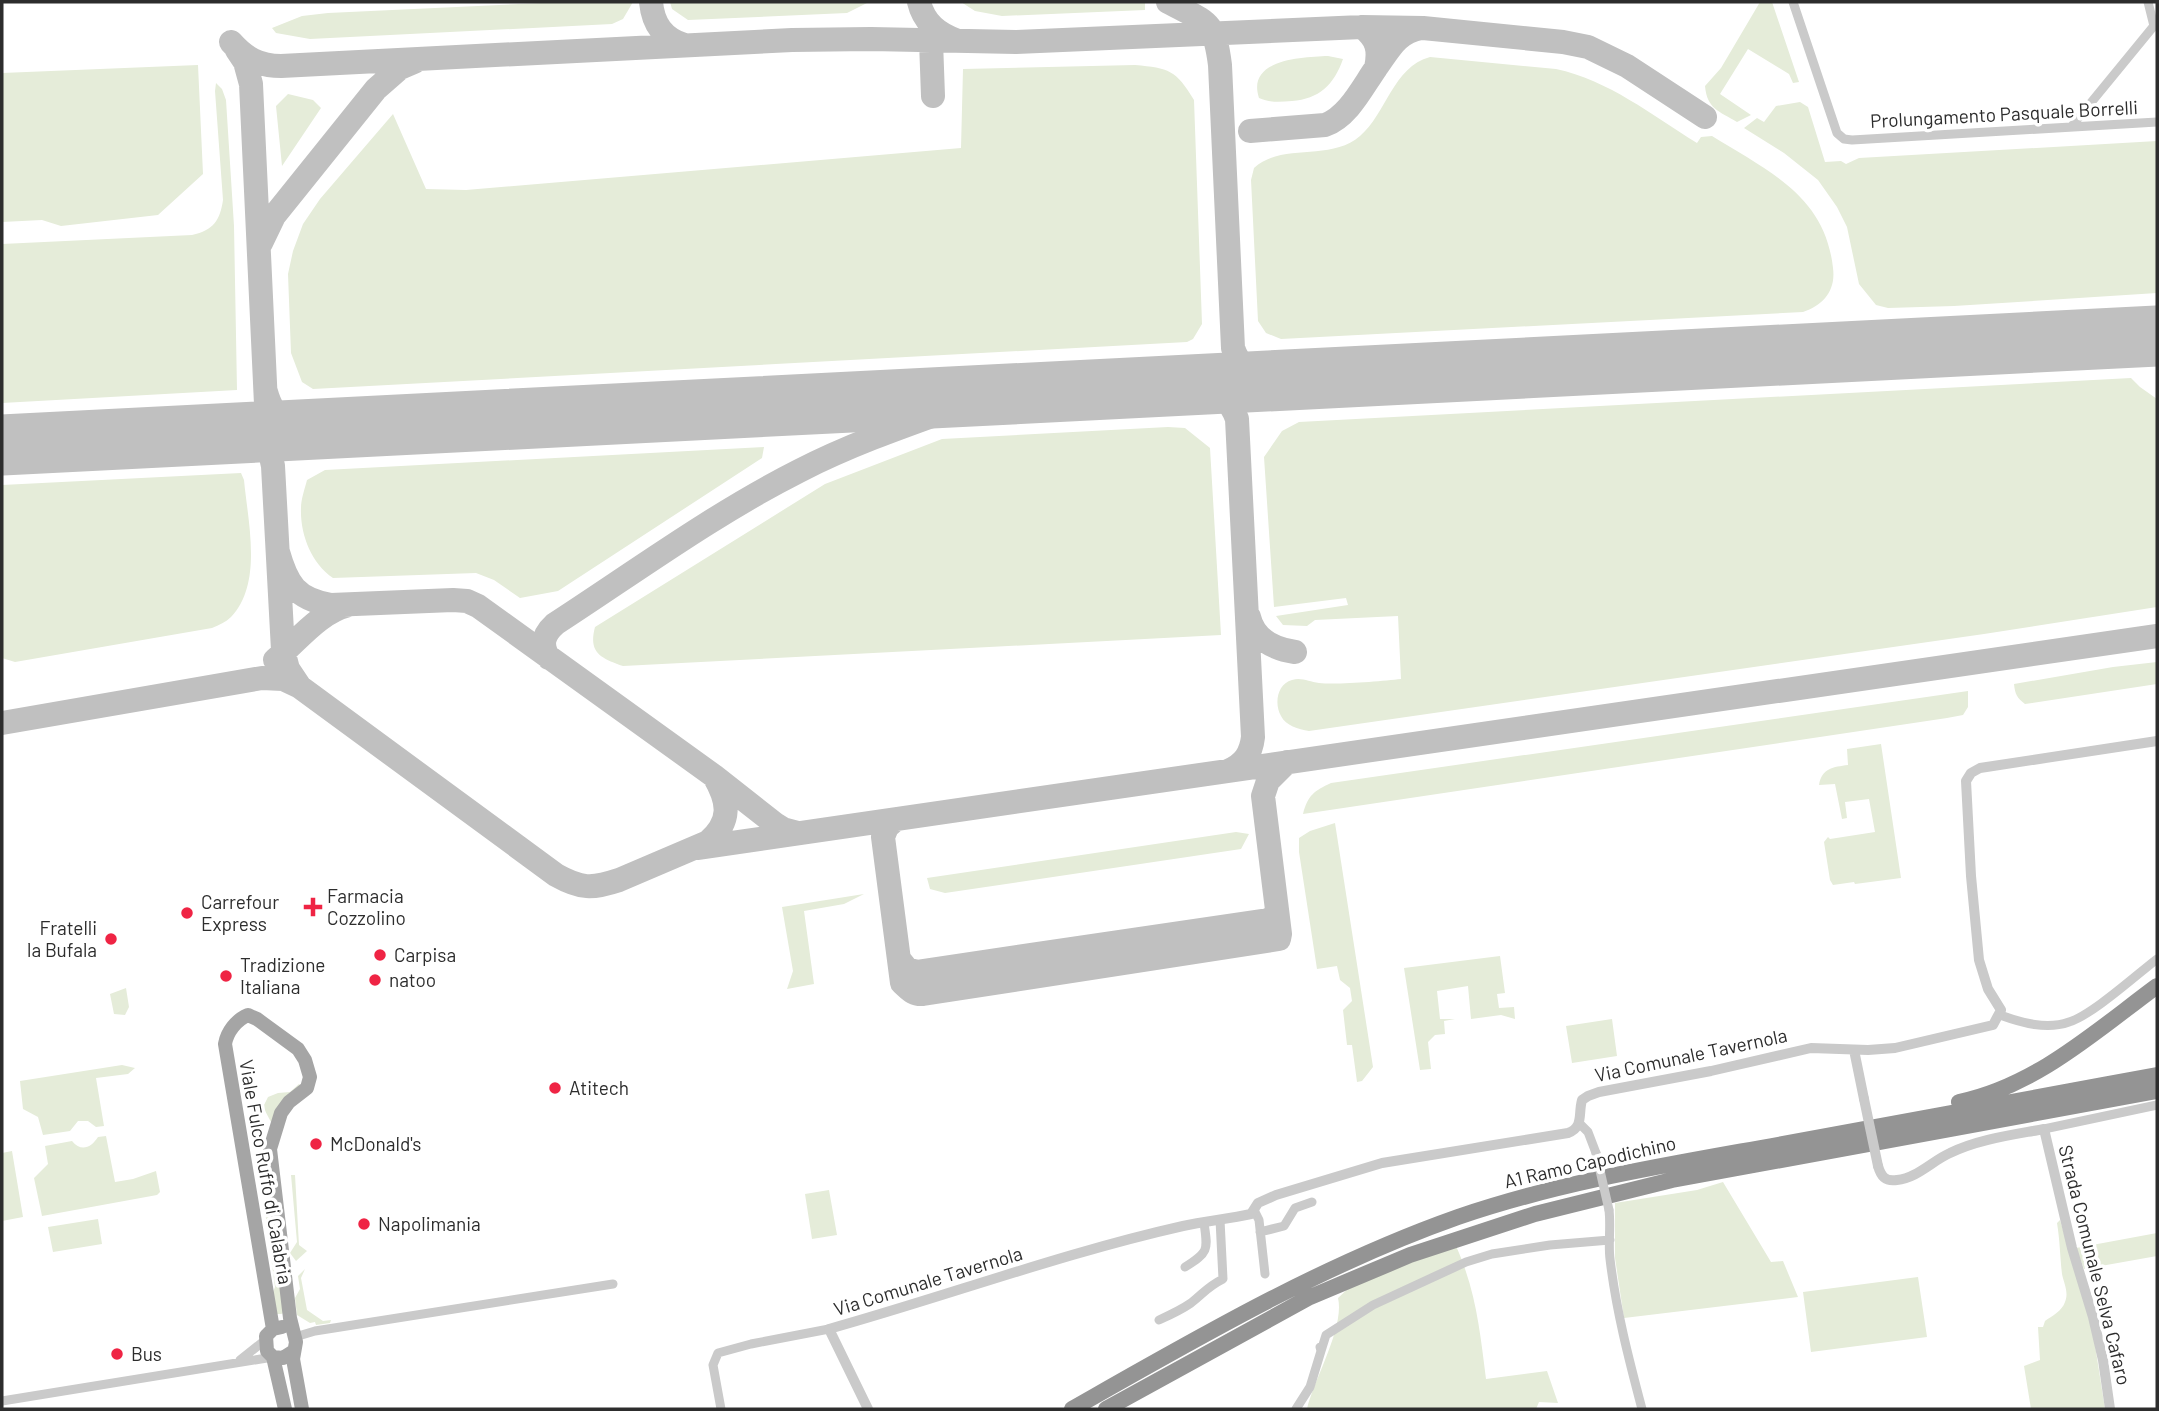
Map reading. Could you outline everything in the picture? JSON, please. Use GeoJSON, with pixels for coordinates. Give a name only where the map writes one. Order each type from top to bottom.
{"type":"FeatureCollection","features":[{"type":"Feature","properties":{"kind":"highway"},"geometry":{"type":"LineString","coordinates":[[1756,1149],[1968,1100],[2001,1089],[2058,1059],[2157,986]]}},
{"type":"Feature","properties":{"kind":"highway","name":"A1 Ramo Capodichino"},"geometry":{"type":"LineString","coordinates":[[1072,1409],[1216,1328],[1335,1267],[1458,1218],[1556,1188],[2157,1075]]}},
{"type":"Feature","properties":{"kind":"highway","name":"A1 Ramo Capodichino"},"geometry":{"type":"LineString","coordinates":[[1106,1409],[1308,1298],[1410,1255],[1535,1214],[1672,1180],[2157,1091]]}},
{"type":"Feature","properties":{"kind":"main road","name":"Viale Fulco Ruffo di Calabria"},"geometry":{"type":"LineString","coordinates":[[269,1335],[225,1044],[234,1026],[248,1015],[298,1049],[305,1060],[310,1077],[307,1088],[281,1113],[272,1134],[270,1149],[294,1340],[294,1367],[302,1409]]}},
{"type":"Feature","properties":{"kind":"main road"},"geometry":{"type":"LineString","coordinates":[[273,1357],[283,1358],[294,1340],[283,1327],[269,1335],[267,1351],[273,1357],[285,1409]]}},
{"type":"Feature","properties":{"kind":"street","name":"Prolungamento Pasquale Borrelli"},"geometry":{"type":"LineString","coordinates":[[1793,2],[1838,133],[1844,139],[2157,122]]}},
{"type":"Feature","properties":{"kind":"street"},"geometry":{"type":"LineString","coordinates":[[2071,127],[2156,24],[2148,2]]}},
{"type":"Feature","properties":{"kind":"street"},"geometry":{"type":"LineString","coordinates":[[2157,741],[1980,768],[1971,773],[1966,781],[1979,960],[1988,989],[2001,1010],[2000,1015],[2018,1022],[2038,1025],[2067,1023],[2089,1011],[2157,959]]}},
{"type":"Feature","properties":{"kind":"street","name":"Via Comunale Tavernola"},"geometry":{"type":"LineString","coordinates":[[721,1409],[713,1365],[718,1353],[829,1329],[991,1279],[1180,1227],[1251,1214],[1258,1203],[1276,1195],[1382,1164],[1568,1133],[1580,1124],[1582,1100],[1599,1092],[1824,1046],[1854,1050],[1895,1048],[1993,1025],[2000,1015]]}},
{"type":"Feature","properties":{"kind":"street","name":"Strada Comunale Selva Cafaro"},"geometry":{"type":"LineString","coordinates":[[1854,1050],[1878,1166],[1882,1176],[1889,1180],[1911,1176],[1950,1153],[1988,1139],[2157,1105]]}},
{"type":"Feature","properties":{"kind":"street"},"geometry":{"type":"LineString","coordinates":[[1580,1124],[1588,1132],[1596,1153],[1609,1210],[1609,1255],[1620,1325],[1642,1409]]}},
{"type":"Feature","properties":{"kind":"street","name":"Strada Comunale Selva Cafaro"},"geometry":{"type":"LineString","coordinates":[[2044,1129],[2072,1248],[2104,1360],[2110,1409]]}},
{"type":"Feature","properties":{"kind":"street"},"geometry":{"type":"LineString","coordinates":[[1260,1232],[1283,1226],[1295,1208],[1312,1202]]}},
{"type":"Feature","properties":{"kind":"street"},"geometry":{"type":"LineString","coordinates":[[1254,1210],[1259,1220],[1265,1274]]}},
{"type":"Feature","properties":{"kind":"street"},"geometry":{"type":"LineString","coordinates":[[1159,1320],[1192,1303],[1207,1287],[1223,1279],[1220,1220]]}},
{"type":"Feature","properties":{"kind":"street"},"geometry":{"type":"LineString","coordinates":[[1185,1267],[1203,1256],[1208,1244],[1204,1223]]}},
{"type":"Feature","properties":{"kind":"street"},"geometry":{"type":"LineString","coordinates":[[1296,1409],[1310,1387],[1326,1335],[1373,1305],[1466,1262],[1492,1254],[1550,1245],[1610,1240]]}},
{"type":"Feature","properties":{"kind":"street"},"geometry":{"type":"LineString","coordinates":[[294,1340],[315,1331],[613,1284]]}},
{"type":"Feature","properties":{"kind":"street"},"geometry":{"type":"LineString","coordinates":[[829,1329],[868,1409]]}},
{"type":"Feature","properties":{"kind":"street"},"geometry":{"type":"LineString","coordinates":[[236,1363],[269,1335]]}},
{"type":"Feature","properties":{"kind":"street"},"geometry":{"type":"LineString","coordinates":[[2,1402],[273,1357]]}},
{"type":"Feature","properties":{"kind":"green space"},"geometry":{"type":"Polygon","coordinates":[[[564,2],[633,2],[623,19],[612,24],[310,39],[276,33],[272,28],[302,16],[328,13],[564,2]]]}},
{"type":"Feature","properties":{"kind":"green space"},"geometry":{"type":"Polygon","coordinates":[[[670,2],[869,2],[847,13],[688,20],[672,9],[670,2]]]}},
{"type":"Feature","properties":{"kind":"green space"},"geometry":{"type":"Polygon","coordinates":[[[961,2],[1145,2],[1145,10],[1002,16],[975,11],[961,2]]]}},
{"type":"Feature","properties":{"kind":"green space"},"geometry":{"type":"Polygon","coordinates":[[[1760,2],[1772,2],[1799,82],[1793,83],[1789,74],[1748,49],[1720,94],[1751,115],[1737,122],[1711,105],[1705,86],[1721,68],[1760,2]]]}},
{"type":"Feature","properties":{"kind":"green space"},"geometry":{"type":"Polygon","coordinates":[[[1328,56],[1343,59],[1330,83],[1318,94],[1302,100],[1288,101],[1259,98],[1257,85],[1261,75],[1269,68],[1292,59],[1328,56]]]}},
{"type":"Feature","properties":{"kind":"green space"},"geometry":{"type":"Polygon","coordinates":[[[1430,57],[1556,69],[1575,74],[1612,90],[1697,143],[1701,137],[1712,136],[1773,174],[1806,203],[1819,222],[1828,243],[1833,276],[1827,296],[1803,312],[1281,339],[1266,333],[1258,321],[1251,180],[1254,168],[1265,160],[1278,156],[1321,151],[1348,144],[1369,127],[1407,70],[1430,57]]]}},
{"type":"Feature","properties":{"kind":"green space"},"geometry":{"type":"Polygon","coordinates":[[[198,65],[203,174],[158,215],[61,226],[42,220],[2,222],[2,73],[198,65]]]}},
{"type":"Feature","properties":{"kind":"green space"},"geometry":{"type":"Polygon","coordinates":[[[1135,65],[1170,72],[1182,82],[1194,100],[1202,324],[1193,339],[1187,342],[313,389],[302,382],[291,353],[288,274],[303,224],[320,199],[393,114],[426,189],[466,190],[961,148],[963,69],[1135,65]]]}},
{"type":"Feature","properties":{"kind":"green space"},"geometry":{"type":"Polygon","coordinates":[[[216,83],[222,89],[226,100],[234,226],[237,390],[2,403],[2,244],[192,235],[211,227],[218,219],[223,200],[216,83]]]}},
{"type":"Feature","properties":{"kind":"green space"},"geometry":{"type":"Polygon","coordinates":[[[288,94],[313,100],[321,108],[282,166],[276,106],[288,94]]]}},
{"type":"Feature","properties":{"kind":"green space"},"geometry":{"type":"Polygon","coordinates":[[[1800,102],[1808,107],[1825,162],[1841,161],[1846,164],[1859,158],[2157,141],[2157,293],[1954,306],[1888,308],[1876,305],[1859,284],[1847,227],[1818,180],[1784,153],[1744,128],[1757,118],[1764,122],[1776,106],[1800,102]]]}},
{"type":"Feature","properties":{"kind":"green space"},"geometry":{"type":"Polygon","coordinates":[[[2131,378],[2157,399],[2157,607],[1309,731],[1289,725],[1279,711],[1277,700],[1280,690],[1292,680],[1337,684],[1401,679],[1398,616],[1315,620],[1307,626],[1283,625],[1276,616],[1348,605],[1346,598],[1274,607],[1264,457],[1282,431],[1299,422],[2131,378]]]}},
{"type":"Feature","properties":{"kind":"green space"},"geometry":{"type":"Polygon","coordinates":[[[1185,428],[1210,448],[1221,635],[623,666],[603,657],[595,649],[595,627],[825,484],[942,439],[1185,428]]]}},
{"type":"Feature","properties":{"kind":"green space"},"geometry":{"type":"Polygon","coordinates":[[[764,447],[762,458],[558,591],[520,598],[494,580],[476,573],[333,578],[313,556],[302,528],[301,505],[307,480],[325,470],[764,447]]]}},
{"type":"Feature","properties":{"kind":"green space"},"geometry":{"type":"Polygon","coordinates":[[[241,473],[250,533],[250,570],[241,603],[229,619],[212,628],[15,662],[2,658],[2,485],[241,473]]]}},
{"type":"Feature","properties":{"kind":"green space"},"geometry":{"type":"Polygon","coordinates":[[[2157,662],[2157,684],[2025,704],[2014,687],[2014,684],[2157,662]]]}},
{"type":"Feature","properties":{"kind":"green space"},"geometry":{"type":"Polygon","coordinates":[[[1968,691],[1968,707],[1963,715],[1947,718],[1303,814],[1312,794],[1331,783],[1968,691]]]}},
{"type":"Feature","properties":{"kind":"green space"},"geometry":{"type":"Polygon","coordinates":[[[1881,744],[1901,878],[1833,885],[1824,842],[1828,837],[1830,839],[1875,832],[1869,799],[1845,802],[1847,818],[1842,819],[1835,784],[1819,785],[1820,779],[1829,769],[1848,765],[1847,749],[1881,744]]]}},
{"type":"Feature","properties":{"kind":"green space"},"geometry":{"type":"Polygon","coordinates":[[[1335,823],[1373,1067],[1362,1081],[1357,1082],[1352,1045],[1347,1045],[1343,1010],[1352,1001],[1350,988],[1340,980],[1337,966],[1317,969],[1299,852],[1299,838],[1310,831],[1335,823]]]}},
{"type":"Feature","properties":{"kind":"green space"},"geometry":{"type":"Polygon","coordinates":[[[1236,832],[1249,834],[1241,849],[945,893],[930,889],[927,878],[1236,832]]]}},
{"type":"Feature","properties":{"kind":"green space"},"geometry":{"type":"Polygon","coordinates":[[[864,894],[844,904],[804,911],[814,984],[787,989],[793,971],[782,907],[864,894]]]}},
{"type":"Feature","properties":{"kind":"green space"},"geometry":{"type":"Polygon","coordinates":[[[1500,956],[1505,993],[1497,994],[1499,1008],[1514,1007],[1515,1019],[1501,1015],[1471,1019],[1468,986],[1437,991],[1440,1019],[1455,1019],[1444,1021],[1445,1034],[1435,1035],[1428,1042],[1431,1069],[1420,1070],[1404,968],[1500,956]]]}},
{"type":"Feature","properties":{"kind":"green space"},"geometry":{"type":"Polygon","coordinates":[[[126,988],[129,1007],[125,1015],[114,1014],[110,994],[126,988]]]}},
{"type":"Feature","properties":{"kind":"green space"},"geometry":{"type":"Polygon","coordinates":[[[1612,1019],[1617,1056],[1572,1063],[1566,1026],[1612,1019]]]}},
{"type":"Feature","properties":{"kind":"green space"},"geometry":{"type":"Polygon","coordinates":[[[122,1065],[135,1068],[128,1074],[96,1078],[104,1126],[96,1127],[88,1121],[78,1121],[70,1131],[43,1135],[38,1117],[23,1109],[20,1081],[122,1065]]]}},
{"type":"Feature","properties":{"kind":"green space"},"geometry":{"type":"Polygon","coordinates":[[[299,1084],[271,1122],[263,1107],[268,1097],[290,1092],[299,1084]]]}},
{"type":"Feature","properties":{"kind":"green space"},"geometry":{"type":"Polygon","coordinates":[[[106,1136],[115,1182],[156,1171],[160,1192],[157,1195],[42,1216],[34,1178],[48,1164],[45,1146],[72,1141],[79,1147],[86,1147],[98,1137],[106,1136]]]}},
{"type":"Feature","properties":{"kind":"green space"},"geometry":{"type":"Polygon","coordinates":[[[12,1151],[23,1217],[2,1221],[2,1153],[12,1151]]]}},
{"type":"Feature","properties":{"kind":"green space"},"geometry":{"type":"Polygon","coordinates":[[[291,1175],[295,1175],[299,1245],[307,1251],[296,1261],[290,1253],[297,1242],[291,1175]]]}},
{"type":"Feature","properties":{"kind":"green space"},"geometry":{"type":"Polygon","coordinates":[[[1723,1182],[1771,1262],[1783,1261],[1798,1297],[1624,1318],[1615,1258],[1615,1203],[1697,1190],[1723,1182]]]}},
{"type":"Feature","properties":{"kind":"green space"},"geometry":{"type":"Polygon","coordinates":[[[829,1190],[837,1235],[812,1239],[805,1194],[829,1190]]]}},
{"type":"Feature","properties":{"kind":"green space"},"geometry":{"type":"Polygon","coordinates":[[[267,1210],[281,1287],[284,1313],[281,1314],[277,1314],[273,1292],[275,1287],[267,1210]]]}},
{"type":"Feature","properties":{"kind":"green space"},"geometry":{"type":"Polygon","coordinates":[[[98,1219],[102,1244],[53,1252],[48,1227],[98,1219]]]}},
{"type":"Feature","properties":{"kind":"green space"},"geometry":{"type":"Polygon","coordinates":[[[2060,1220],[2092,1326],[2105,1409],[2031,1409],[2024,1366],[2040,1360],[2038,1327],[2043,1327],[2045,1321],[2059,1311],[2066,1298],[2057,1223],[2060,1220]]]}},
{"type":"Feature","properties":{"kind":"green space"},"geometry":{"type":"Polygon","coordinates":[[[2157,1233],[2157,1256],[2084,1269],[2076,1248],[2157,1233]]]}},
{"type":"Feature","properties":{"kind":"green space"},"geometry":{"type":"Polygon","coordinates":[[[1456,1246],[1473,1295],[1486,1379],[1547,1371],[1558,1403],[1539,1402],[1536,1409],[1307,1409],[1337,1324],[1338,1298],[1353,1284],[1456,1246]]]}},
{"type":"Feature","properties":{"kind":"green space"},"geometry":{"type":"Polygon","coordinates":[[[305,1269],[301,1278],[307,1310],[323,1321],[331,1320],[330,1323],[316,1325],[315,1322],[310,1323],[297,1315],[295,1298],[300,1289],[298,1276],[305,1269]]]}},
{"type":"Feature","properties":{"kind":"green space"},"geometry":{"type":"Polygon","coordinates":[[[1918,1277],[1927,1337],[1811,1352],[1803,1292],[1918,1277]]]}},
{"type":"Feature","properties":{"kind":"taxiway"},"geometry":{"type":"LineString","coordinates":[[651,2],[660,29],[684,45]]}},
{"type":"Feature","properties":{"kind":"taxiway"},"geometry":{"type":"LineString","coordinates":[[919,2],[924,16],[933,27],[958,41]]}},
{"type":"Feature","properties":{"kind":"taxiway"},"geometry":{"type":"LineString","coordinates":[[1168,2],[1200,19],[1215,38],[1220,65],[1233,348],[1247,370],[1271,380]]}},
{"type":"Feature","properties":{"kind":"taxiway"},"geometry":{"type":"LineString","coordinates":[[1362,27],[1376,45],[1376,68],[1399,38],[1421,28]]}},
{"type":"Feature","properties":{"kind":"taxiway"},"geometry":{"type":"LineString","coordinates":[[231,42],[253,60],[281,66],[792,40],[1016,42],[1362,27],[1423,28],[1563,42],[1588,47],[1627,66],[1705,117]]}},
{"type":"Feature","properties":{"kind":"taxiway"},"geometry":{"type":"LineString","coordinates":[[931,41],[933,96]]}},
{"type":"Feature","properties":{"kind":"taxiway"},"geometry":{"type":"LineString","coordinates":[[233,433],[246,430],[260,422],[266,404],[251,84],[245,62],[237,50]]}},
{"type":"Feature","properties":{"kind":"taxiway"},"geometry":{"type":"LineString","coordinates":[[261,243],[274,216],[376,89],[400,68],[414,62]]}},
{"type":"Feature","properties":{"kind":"taxiway"},"geometry":{"type":"LineString","coordinates":[[1250,131],[1325,125],[1341,116],[1376,68]]}},
{"type":"Feature","properties":{"kind":"taxiway"},"geometry":{"type":"LineString","coordinates":[[2144,337],[2157,340]]}},
{"type":"Feature","properties":{"kind":"taxiway"},"geometry":{"type":"LineString","coordinates":[[1198,384],[1222,397],[1231,406],[1237,419],[1253,737],[1246,758],[1228,771]]}},
{"type":"Feature","properties":{"kind":"taxiway"},"geometry":{"type":"LineString","coordinates":[[266,392],[276,413],[289,424],[307,428],[330,428]]}},
{"type":"Feature","properties":{"kind":"taxiway"},"geometry":{"type":"LineString","coordinates":[[549,658],[544,640],[555,624],[736,506],[846,449],[993,394]]}},
{"type":"Feature","properties":{"kind":"taxiway"},"geometry":{"type":"LineString","coordinates":[[233,433],[250,435],[261,440],[271,457],[283,650],[288,669],[300,687]]}},
{"type":"Feature","properties":{"kind":"taxiway"},"geometry":{"type":"LineString","coordinates":[[2,446],[13,444]]}},
{"type":"Feature","properties":{"kind":"taxiway"},"geometry":{"type":"LineString","coordinates":[[278,552],[289,581],[301,594],[319,602],[331,605],[453,600],[467,601],[478,606],[714,776],[775,824],[798,833]]}},
{"type":"Feature","properties":{"kind":"taxiway"},"geometry":{"type":"LineString","coordinates":[[275,660],[318,621],[349,605]]}},
{"type":"Feature","properties":{"kind":"taxiway"},"geometry":{"type":"LineString","coordinates":[[1249,617],[1255,631],[1266,642],[1295,652]]}},
{"type":"Feature","properties":{"kind":"taxiway"},"geometry":{"type":"LineString","coordinates":[[697,848],[2157,636]]}},
{"type":"Feature","properties":{"kind":"taxiway"},"geometry":{"type":"LineString","coordinates":[[2,723],[262,678],[283,679],[300,687],[556,875],[587,886],[619,880],[708,842],[721,826],[726,811],[723,794],[714,776]]}},
{"type":"Feature","properties":{"kind":"taxiway"},"geometry":{"type":"LineString","coordinates":[[896,819],[887,827],[883,837],[902,983],[914,993],[923,994],[1279,939],[1263,796],[1268,781],[1287,762]]}},
{"type":"Feature","properties":{"kind":"taxiway"},"geometry":{"type":"LineString","coordinates":[[899,959],[907,969],[916,972],[1268,920],[1277,915]]}},
{"type":"Feature","properties":{"kind":"runway"},"geometry":{"type":"LineString","coordinates":[[2,445],[2157,336]]}},
{"type":"Feature","properties":{"kind":"place","name":"Farmacia Cozzolino"},"geometry":{"type":"Point","coordinates":[313,907]}},
{"type":"Feature","properties":{"kind":"place","name":"Carrefour Express"},"geometry":{"type":"Point","coordinates":[187,913]}},
{"type":"Feature","properties":{"kind":"place","name":"Fratelli la Bufala"},"geometry":{"type":"Point","coordinates":[111,939]}},
{"type":"Feature","properties":{"kind":"place","name":"Carpisa"},"geometry":{"type":"Point","coordinates":[380,955]}},
{"type":"Feature","properties":{"kind":"place","name":"Tradizione Italiana"},"geometry":{"type":"Point","coordinates":[226,976]}},
{"type":"Feature","properties":{"kind":"place","name":"natoo"},"geometry":{"type":"Point","coordinates":[375,980]}},
{"type":"Feature","properties":{"kind":"place","name":"Atitech"},"geometry":{"type":"Point","coordinates":[555,1088]}},
{"type":"Feature","properties":{"kind":"place","name":"McDonald's"},"geometry":{"type":"Point","coordinates":[316,1144]}},
{"type":"Feature","properties":{"kind":"place","name":"Napolimania"},"geometry":{"type":"Point","coordinates":[364,1224]}},
{"type":"Feature","properties":{"kind":"place","name":"Bus"},"geometry":{"type":"Point","coordinates":[117,1354]}}]}
